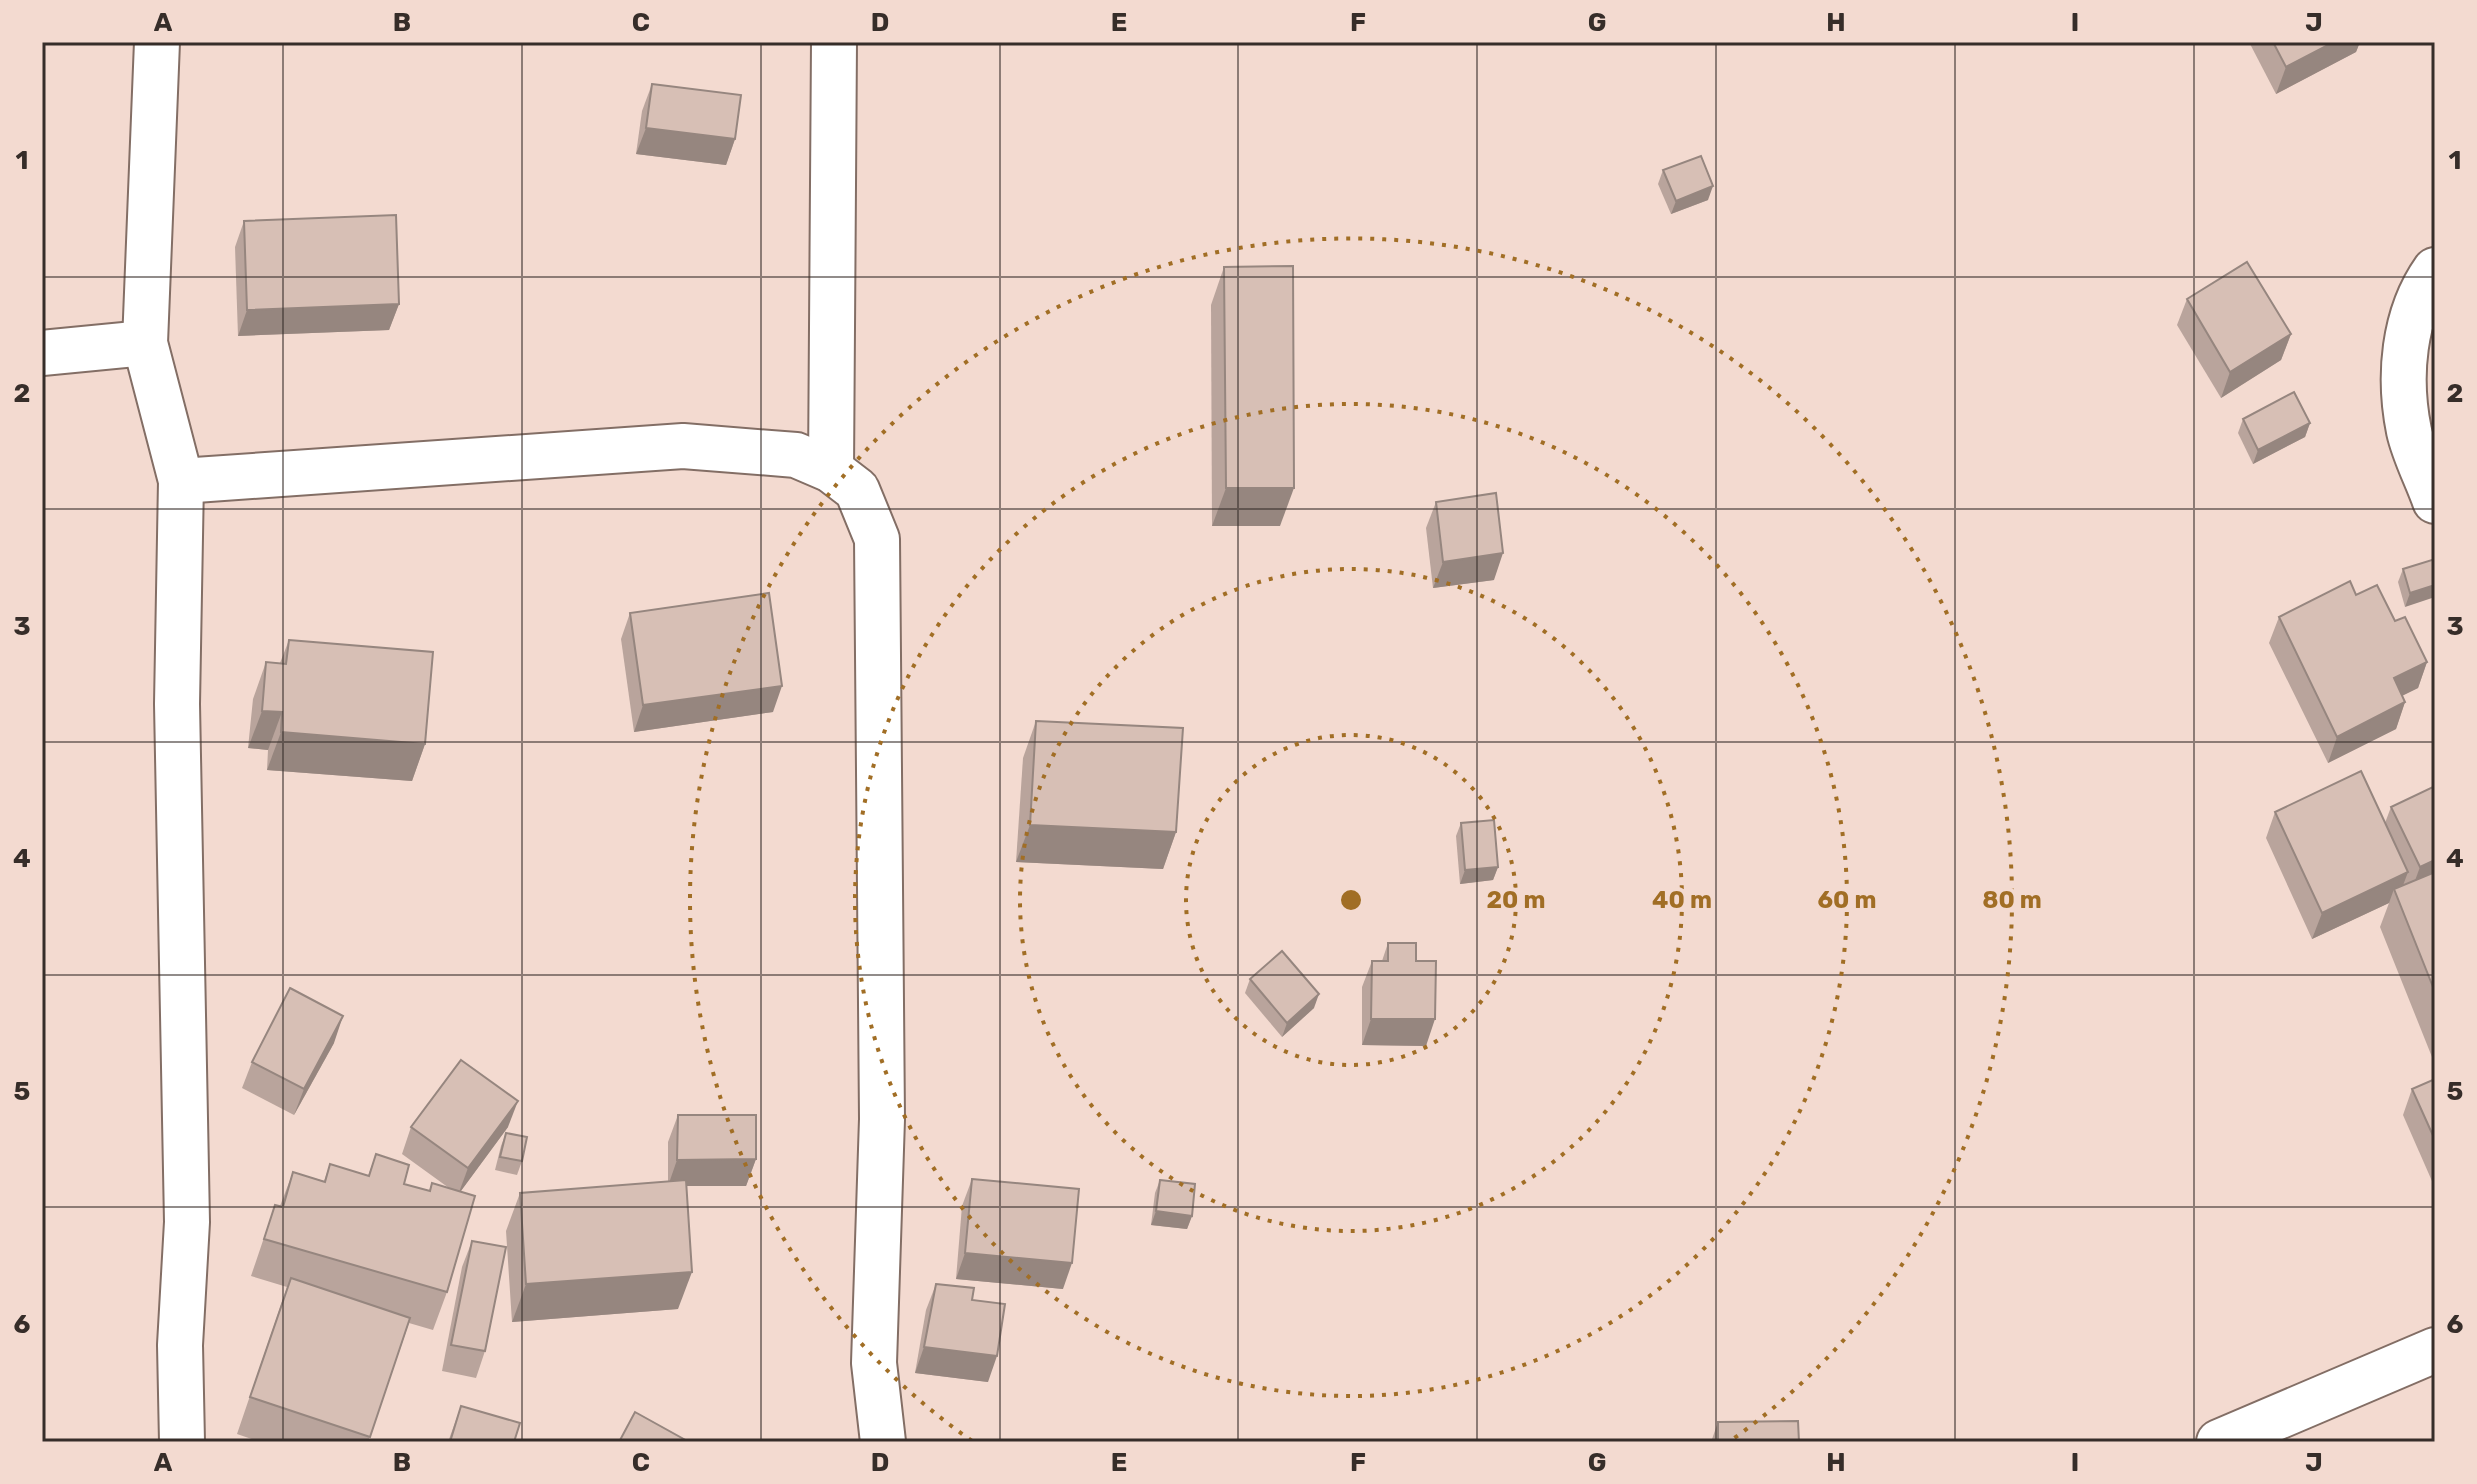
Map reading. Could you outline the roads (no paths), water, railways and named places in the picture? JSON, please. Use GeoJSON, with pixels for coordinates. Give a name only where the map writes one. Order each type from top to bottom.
{"type":"FeatureCollection","features":[{"type":"Feature","properties":{"kind":"street"},"geometry":{"type":"LineString","coordinates":[[157,42],[145,343],[181,481],[177,704],[187,1222],[180,1345],[182,1442]]}},
{"type":"Feature","properties":{"kind":"street"},"geometry":{"type":"LineString","coordinates":[[831,470],[834,42]]}},
{"type":"Feature","properties":{"kind":"street"},"geometry":{"type":"LineString","coordinates":[[2435,270],[2418,294],[2404,354],[2409,431],[2435,501]]}},
{"type":"Feature","properties":{"kind":"street"},"geometry":{"type":"LineString","coordinates":[[42,353],[145,343]]}},
{"type":"Feature","properties":{"kind":"street"},"geometry":{"type":"LineString","coordinates":[[181,481],[683,446],[796,455],[831,470],[857,490],[877,539],[882,1119],[874,1363],[883,1442]]}},
{"type":"Feature","properties":{"kind":"street"},"geometry":{"type":"LineString","coordinates":[[2219,1442],[2435,1350]]}}]}
